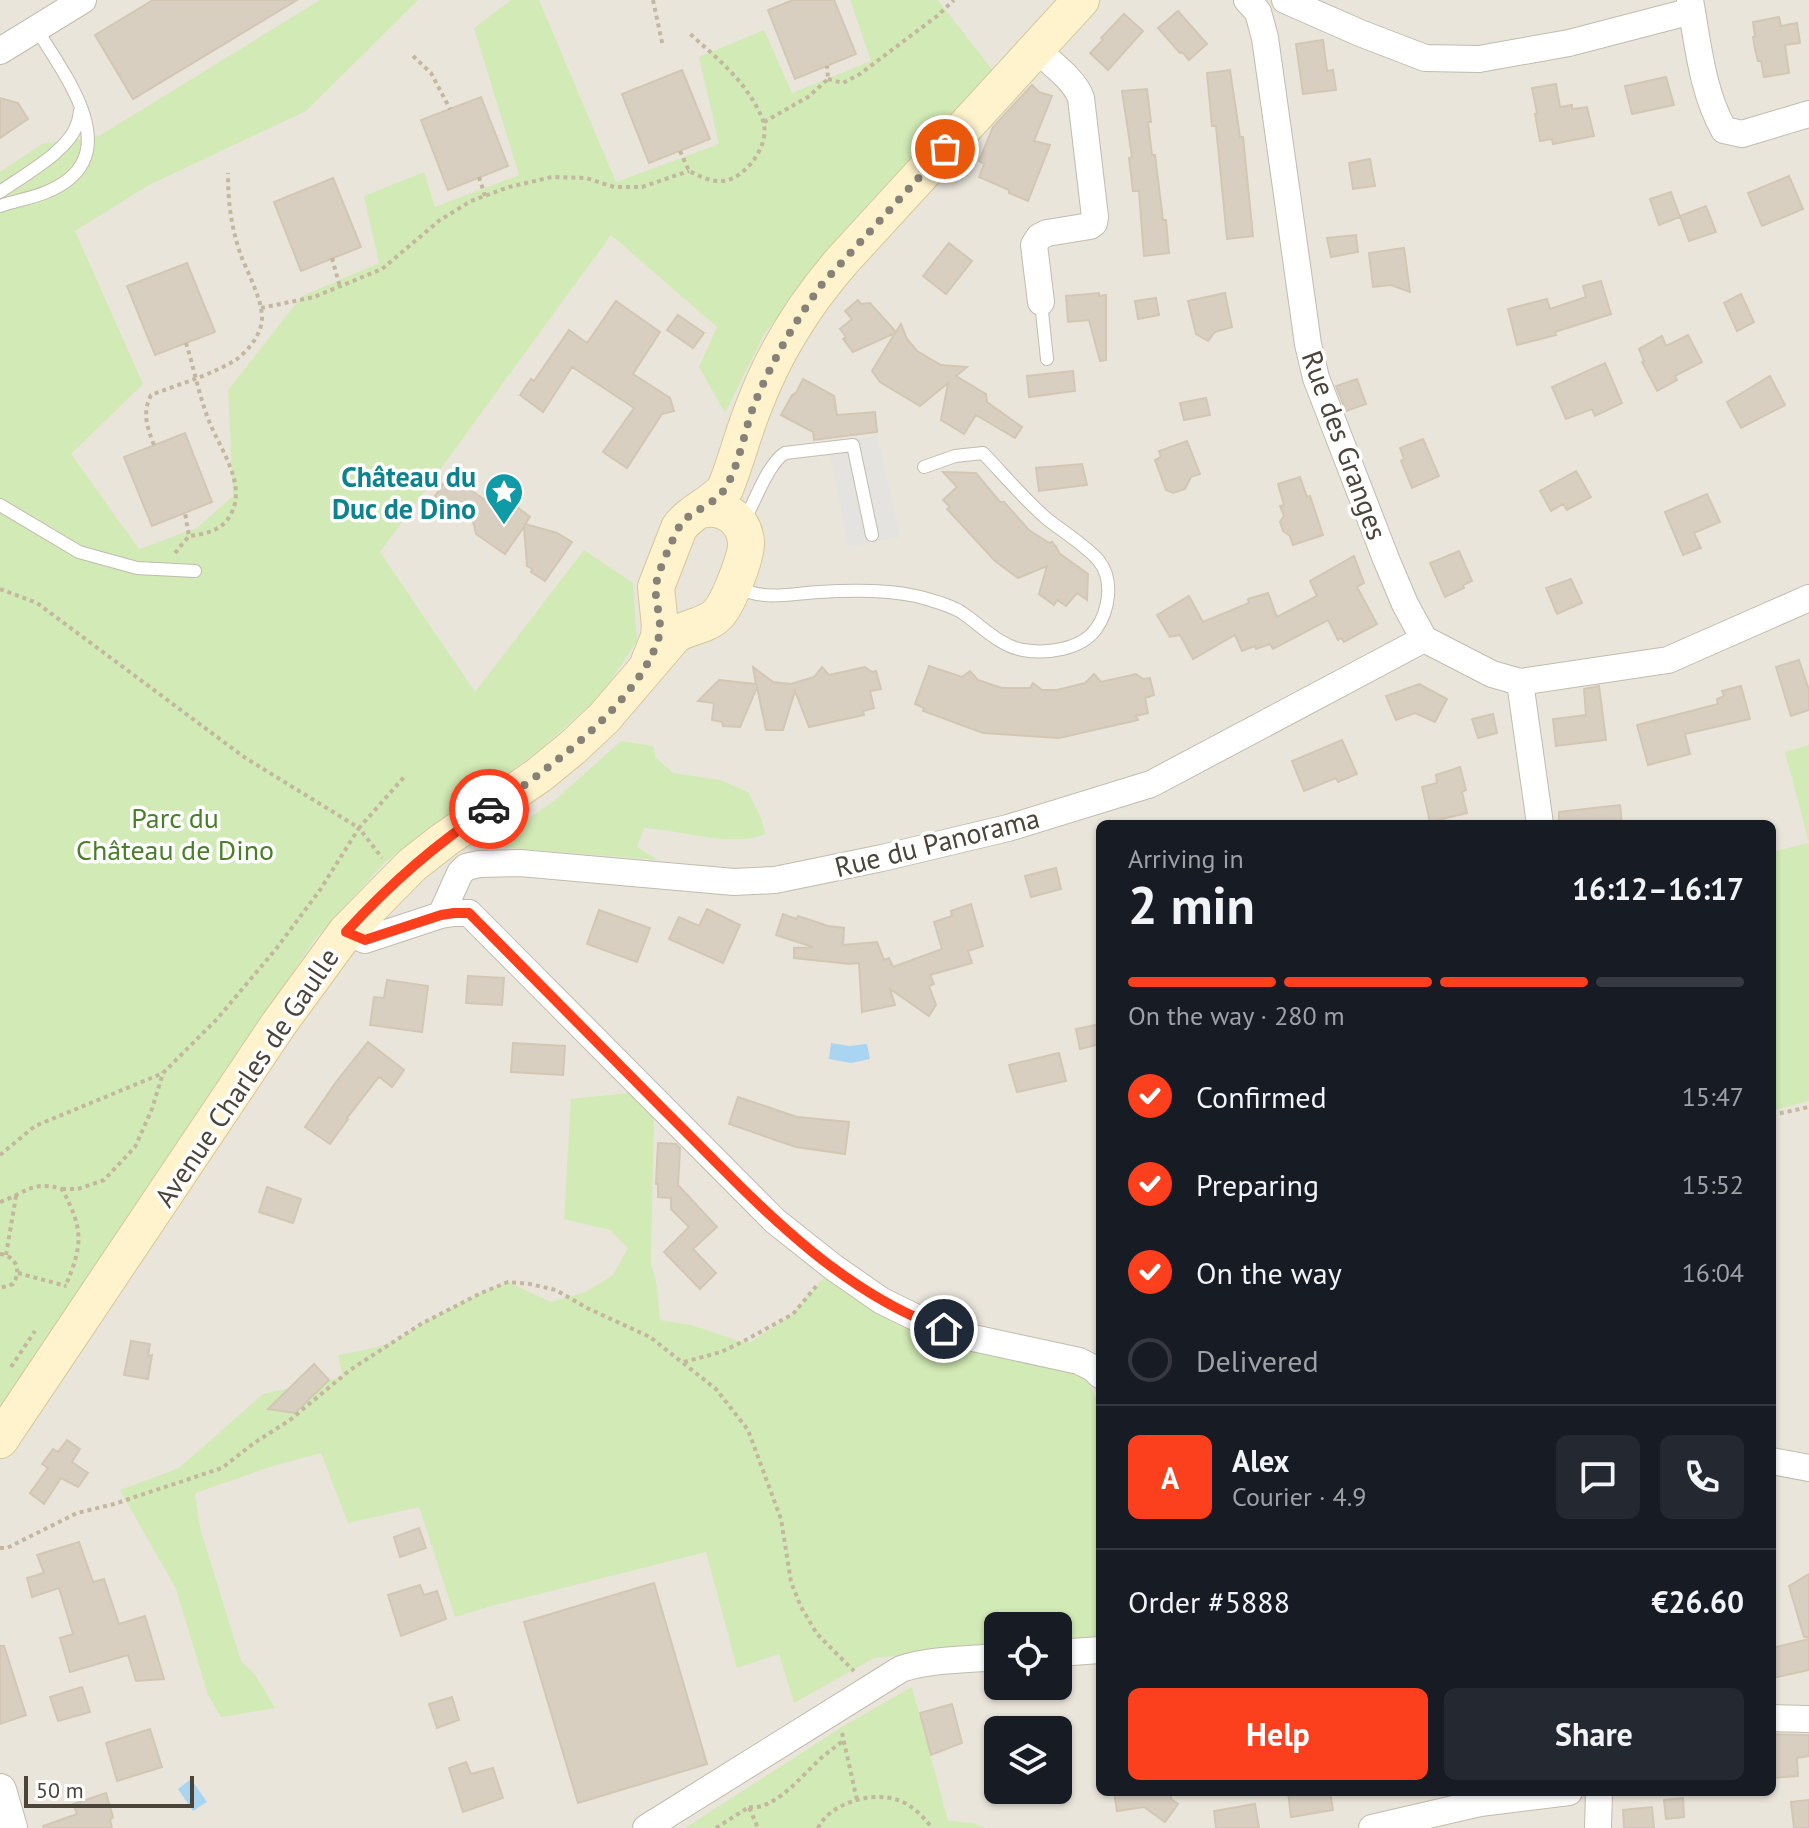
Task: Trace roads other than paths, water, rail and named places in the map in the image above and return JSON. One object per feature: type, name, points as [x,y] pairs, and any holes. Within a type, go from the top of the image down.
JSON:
[{"type":"main road","name":"Avenue Charles de Gaulle","points":[[648,664],[659,637],[657,580],[679,528],[684,520],[716,499],[725,489],[769,370],[808,304],[841,262],[1081,0]]},
{"type":"main road","name":"Avenue Charles de Gaulle","points":[[0,1440],[278,1025],[346,932],[394,882],[444,840],[539,775],[572,748],[604,718],[675,635],[711,620],[720,612],[745,553],[744,533],[737,521],[731,491],[735,464]]},
{"type":"main road","points":[[701,510],[725,510],[737,521]]},
{"type":"main road","points":[[657,595],[666,616],[683,626],[693,626]]},
{"type":"street","points":[[0,51],[83,0]]},
{"type":"street","points":[[1285,0],[1425,58],[1479,59],[1569,43],[1691,6],[1707,89],[1724,130],[1742,134],[1809,114]]},
{"type":"street","name":"Rue des Granges","points":[[1251,1],[1258,12],[1265,38],[1308,344],[1316,378],[1386,559],[1424,639]]},
{"type":"street","points":[[1036,49],[1078,90],[1081,98],[1095,217],[1090,226],[1039,237],[1034,245],[1041,302]]},
{"type":"street","points":[[1424,639],[1492,674],[1520,682],[1668,660],[1809,598]]},
{"type":"street","name":"Rue du Panorama","points":[[441,915],[460,873],[466,867],[479,864],[520,863],[734,882],[775,880],[1008,828],[1151,784],[1424,639]]},
{"type":"street","points":[[1520,682],[1539,820]]},
{"type":"street","points":[[346,932],[365,940],[441,915],[469,913],[775,1221],[833,1267],[882,1301],[925,1322],[964,1336],[1079,1361],[1096,1371]]},
{"type":"street","points":[[1776,1462],[1809,1468]]},
{"type":"street","points":[[1072,1652],[1096,1650]]},
{"type":"street","points":[[646,1828],[901,1669],[917,1664],[984,1658]]},
{"type":"street","points":[[1776,1718],[1809,1719]]},
{"type":"street","points":[[0,1790],[11,1828]]},
{"type":"street","points":[[1372,1828],[1480,1803],[1537,1796]]},
{"type":"street","points":[[1598,1828],[1599,1796]]},
{"type":"lane","points":[[0,206],[38,197],[71,178],[83,161],[90,137],[81,104],[36,28]]},
{"type":"lane","points":[[0,192],[53,154],[68,139],[77,126],[81,104]]},
{"type":"lane","points":[[1041,302],[1047,359]]},
{"type":"lane","points":[[737,521],[748,513],[772,467],[785,453],[853,445],[872,535]]},
{"type":"lane","points":[[732,585],[750,594],[767,597],[882,591],[912,595],[958,610],[1004,644],[1018,650],[1063,648],[1082,642],[1094,633],[1107,608],[1108,589],[1099,560],[1045,517],[983,453],[955,456],[924,467]]},
{"type":"lane","points":[[0,505],[79,552],[137,568],[195,571]]},
{"type":"water","points":[[831,1043],[849,1046],[867,1044],[870,1059],[851,1063],[829,1059]]},
{"type":"water","points":[[191,1779],[207,1802],[193,1811],[178,1789]]},
{"type":"place","name":"Château du Duc de Dino","points":[[504,526]]},
{"type":"park label","name":"Parc du Château de Dino","points":[[175,833]]}]
